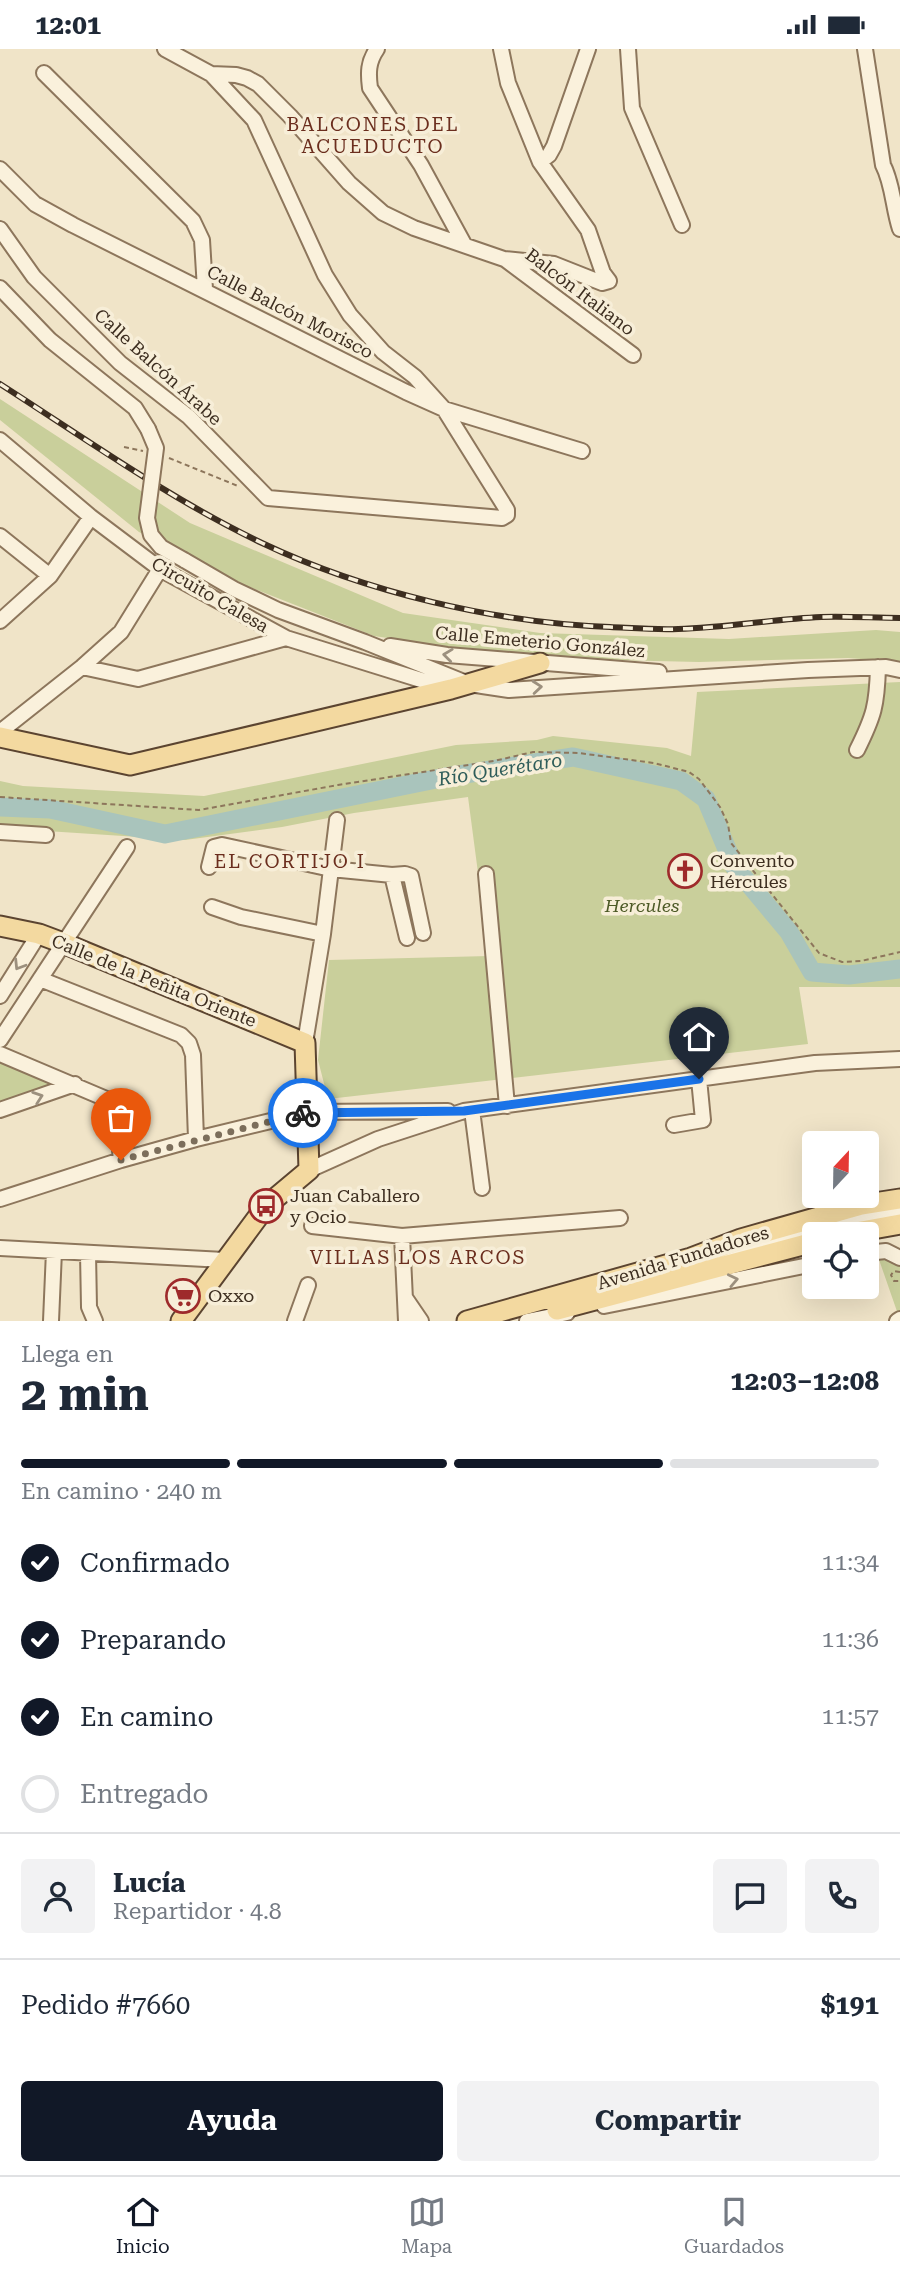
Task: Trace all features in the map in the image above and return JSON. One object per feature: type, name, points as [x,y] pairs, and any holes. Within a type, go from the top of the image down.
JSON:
[{"type":"main road","points":[[0,735],[130,765],[460,687],[540,663]]},
{"type":"main road","name":"Calle de la Peñita Oriente","points":[[0,926],[39,934],[63,943],[305,1043]]},
{"type":"main road","points":[[181,1321],[266,1206],[309,1170],[305,1043]]},
{"type":"main road","name":"Avenida Fundadores","points":[[467,1321],[691,1258],[741,1239],[861,1205],[900,1199]]},
{"type":"main road","points":[[879,1228],[900,1224]]},
{"type":"main road","name":"Avenida Fundadores","points":[[519,1321],[802,1245]]},
{"type":"street","points":[[165,49],[211,74],[254,120],[325,275],[357,325],[383,352],[415,377],[444,409]]},
{"type":"street","points":[[377,49],[370,59],[370,88],[421,165],[464,244]]},
{"type":"street","points":[[211,74],[236,75],[258,84],[349,183],[383,213],[414,228],[505,259],[554,264],[602,283],[609,281],[603,273],[588,230],[540,162],[508,83],[501,49]]},
{"type":"street","points":[[540,162],[549,155],[554,146],[588,49]]},
{"type":"street","points":[[628,49],[632,108],[682,225]]},
{"type":"street","points":[[865,49],[883,165],[894,177],[900,229]]},
{"type":"street","points":[[44,73],[193,221],[202,240],[205,289]]},
{"type":"street","name":"Calle Balcón Morisco","points":[[0,169],[35,204],[72,225],[205,289],[406,392],[444,409],[582,451]]},
{"type":"street","name":"Calle Balcón Árabe","points":[[0,229],[34,277],[120,363],[189,417],[268,498],[502,519],[507,515],[507,510],[444,409]]},
{"type":"street","name":"Balcón Italiano","points":[[505,259],[633,355]]},
{"type":"street","name":"Calle Emeterio González","points":[[0,288],[50,340],[135,408],[156,448],[147,518],[151,535],[161,547],[234,589],[278,610],[365,642],[460,687],[509,690],[878,667],[900,670]]},
{"type":"street","name":"Circuito Calesa","points":[[0,440],[91,517],[160,569],[286,638],[460,687]]},
{"type":"street","points":[[0,621],[50,576],[91,517]]},
{"type":"street","points":[[0,536],[50,576]]},
{"type":"street","points":[[0,735],[121,632],[160,569]]},
{"type":"street","points":[[82,667],[138,679],[286,638]]},
{"type":"street","name":"Calle Emeterio González","points":[[365,642],[447,656],[713,676]]},
{"type":"street","points":[[566,685],[572,676],[568,664]]},
{"type":"street","points":[[857,750],[877,701],[878,667]]},
{"type":"street","points":[[305,1043],[323,934],[337,820]]},
{"type":"street","points":[[0,831],[46,835]]},
{"type":"street","points":[[209,867],[214,847],[217,845],[331,869],[405,874],[411,876],[423,933]]},
{"type":"street","points":[[0,1039],[127,848]]},
{"type":"street","points":[[485,874],[507,1105]]},
{"type":"street","points":[[392,875],[407,938]]},
{"type":"street","points":[[212,907],[241,917],[323,934]]},
{"type":"street","points":[[0,996],[39,934]]},
{"type":"street","points":[[40,979],[181,1035],[189,1043],[192,1055],[196,1139]]},
{"type":"street","points":[[0,1054],[111,1101],[116,1111],[121,1160]]},
{"type":"street","points":[[0,1199],[121,1160],[308,1112],[473,1110],[814,1063],[900,1059]]},
{"type":"street","points":[[674,1125],[703,1120],[699,1079]]},
{"type":"street","points":[[0,1110],[75,1084]]},
{"type":"street","points":[[309,1170],[378,1139],[473,1110]]},
{"type":"street","points":[[473,1110],[482,1188]]},
{"type":"street","points":[[691,1258],[743,1248],[845,1220],[900,1210]]},
{"type":"street","points":[[312,1226],[402,1236],[620,1218]]},
{"type":"street","points":[[402,1236],[406,1321]]},
{"type":"street","points":[[0,1248],[224,1260]]},
{"type":"street","points":[[51,1321],[54,1251]]},
{"type":"street","points":[[879,1252],[886,1251],[900,1258]]},
{"type":"street","points":[[88,1253],[89,1307],[94,1321]]},
{"type":"street","points":[[527,1321],[802,1265]]},
{"type":"street","points":[[295,1321],[308,1285]]},
{"type":"street","points":[[405,1298],[421,1321]]},
{"type":"path","points":[[124,447],[151,453]]},
{"type":"path","points":[[164,456],[242,488]]},
{"type":"path","points":[[0,797],[199,810],[494,761],[533,752],[579,753],[654,763],[677,768],[699,779],[720,807],[728,824],[731,843],[819,953],[842,962],[861,961],[900,952]]},
{"type":"path","points":[[900,1272],[894,1271],[891,1275],[892,1280],[899,1281],[900,1286]]},
{"type":"green space","points":[[0,399],[190,523],[403,613],[540,633],[729,639],[876,630],[900,632],[900,662],[848,658],[699,662],[523,658],[374,636],[224,577],[139,532],[0,420]]},
{"type":"green space","name":"Hercules","points":[[900,682],[900,987],[799,987],[808,1044],[328,1099],[318,1060],[329,960],[489,956],[468,797],[185,840],[0,828],[0,781],[23,786],[204,796],[456,745],[537,740],[553,736],[667,748],[691,756],[697,692]]},
{"type":"green space","points":[[0,1054],[75,1084],[0,1110]]},
{"type":"green space","points":[[879,1252],[900,1258],[900,1320],[879,1260]]},
{"type":"waterway","name":"Río Querétaro","points":[[0,807],[50,809],[165,834],[446,777],[573,757],[681,781],[706,799],[734,866],[789,932],[812,972],[849,975],[900,969]]},
{"type":"railway","points":[[0,384],[129,468],[228,526],[302,561],[432,602],[522,619],[653,629],[821,617],[900,618]]},
{"type":"way so far","points":[[121,1160],[303,1113]]},
{"type":"place","name":"Convento Hércules","points":[[685,871]]},
{"type":"place","name":"Juan Caballero y Ocio","points":[[266,1206]]},
{"type":"place","name":"Oxxo","points":[[183,1296]]},
{"type":"district","name":"BALCONES DEL ACUEDUCTO","points":[[373,135]]},
{"type":"district","name":"EL CORTIJO I","points":[[290,861]]},
{"type":"district","name":"VILLAS LOS ARCOS","points":[[418,1257]]},
{"type":"route","points":[[303,1113],[464,1111],[699,1079]]}]
